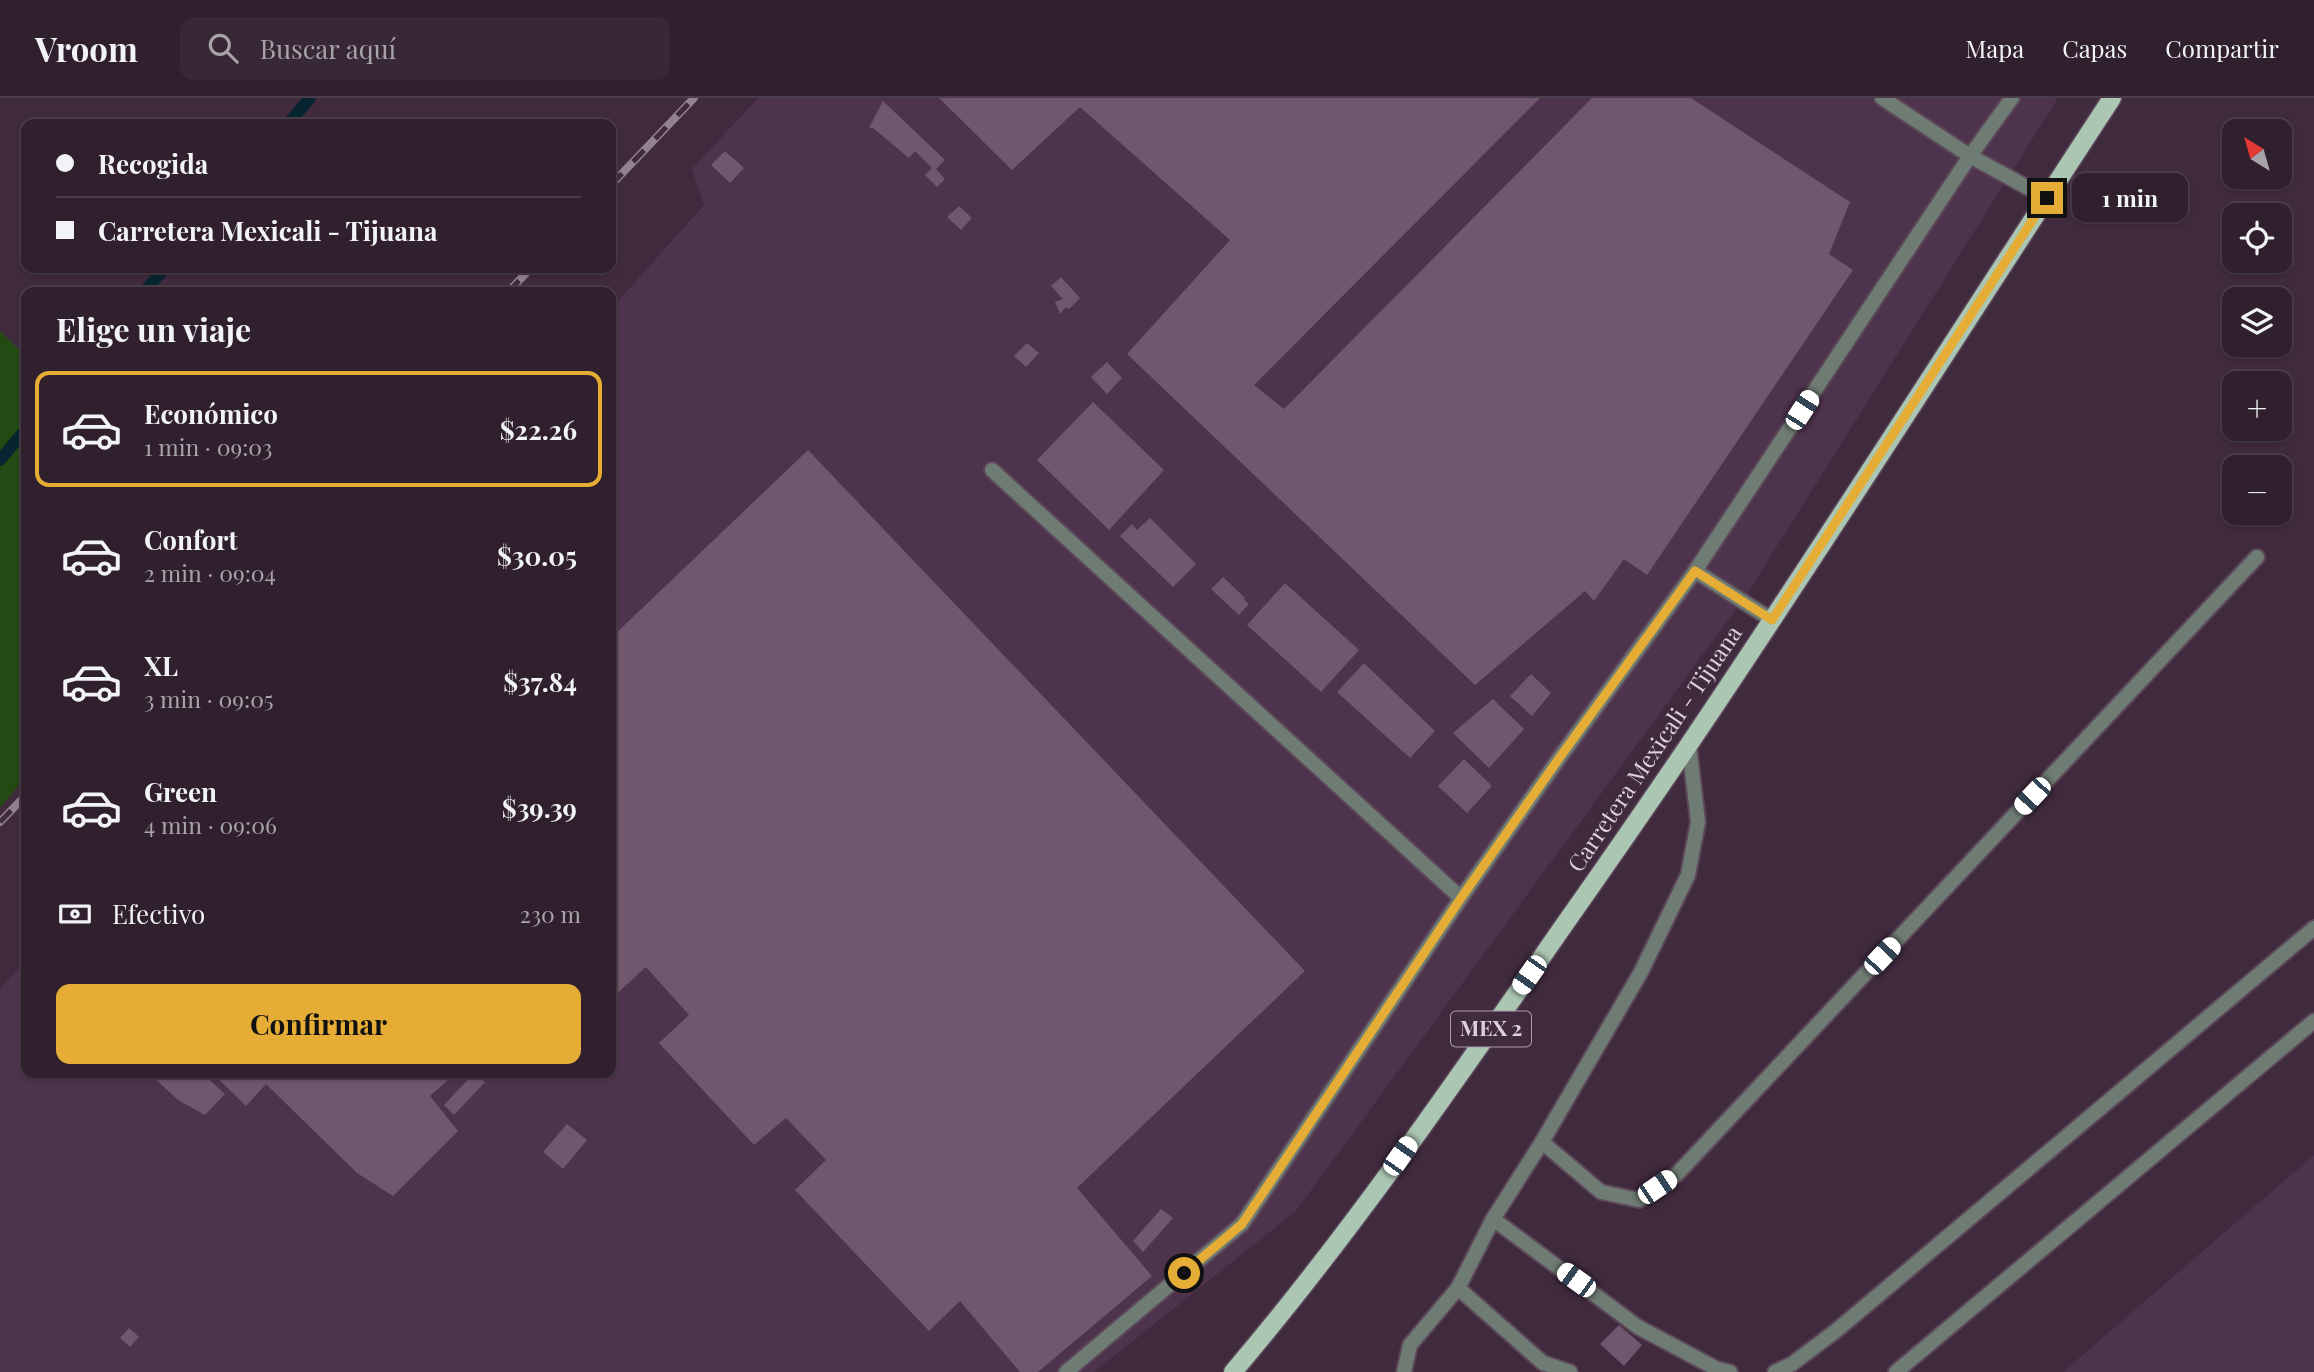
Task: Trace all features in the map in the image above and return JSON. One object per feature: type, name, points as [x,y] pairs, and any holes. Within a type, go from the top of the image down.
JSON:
[{"type":"main road","name":"Carretera Mexicali - Tijuana","points":[[1233,1372],[1287,1308],[1384,1179],[1689,745],[2112,98]]},
{"type":"lane","points":[[1882,98],[1969,156],[2047,198]]},
{"type":"lane","points":[[1066,1372],[1242,1224],[1461,898],[1567,746],[1695,571],[1969,156],[2012,98]]},
{"type":"lane","points":[[992,470],[1461,898]]},
{"type":"lane","points":[[1542,1142],[1601,1192],[1639,1200],[1675,1175],[2257,557]]},
{"type":"lane","points":[[1695,571],[1772,620]]},
{"type":"lane","points":[[1404,1372],[1410,1345],[1458,1288],[1493,1219],[1542,1142],[1641,972],[1688,875],[1699,822],[1689,745]]},
{"type":"lane","points":[[1775,1372],[1792,1364],[1837,1330],[2314,928]]},
{"type":"lane","points":[[1896,1372],[2314,1021]]},
{"type":"lane","points":[[1493,1219],[1638,1326],[1717,1369],[1730,1372]]},
{"type":"lane","points":[[1458,1288],[1543,1363],[1570,1372]]},
{"type":"shaded area","points":[[758,98],[2058,98],[1747,594],[1296,1211],[1094,1372],[0,1372],[0,989],[21,966],[21,1078],[616,1078],[616,303],[704,205],[692,169]]},
{"type":"shaded area","points":[[2314,1155],[2314,1372],[2063,1372]]},
{"type":"green space","points":[[0,331],[21,351],[21,783],[0,808]]},
{"type":"building","points":[[939,98],[1540,98],[1254,385],[1284,409],[1592,98],[1691,98],[1850,202],[1829,254],[1853,270],[1647,575],[1624,559],[1594,601],[1585,591],[1475,685],[1127,354],[1230,240],[1080,107],[1012,170]]},
{"type":"building","points":[[883,101],[945,160],[936,169],[945,179],[937,187],[925,175],[932,168],[915,151],[909,158],[873,128],[869,128]]},
{"type":"building","points":[[725,151],[744,168],[730,183],[711,165]]},
{"type":"building","points":[[959,206],[972,218],[961,230],[947,217]]},
{"type":"building","points":[[1061,277],[1080,298],[1060,314],[1055,302],[1063,299],[1051,286]]},
{"type":"building","points":[[1027,343],[1039,353],[1026,367],[1014,356]]},
{"type":"building","points":[[1107,362],[1122,378],[1107,394],[1091,377]]},
{"type":"building","points":[[1093,402],[1164,470],[1109,530],[1037,460]]},
{"type":"building","points":[[808,450],[1305,971],[1077,1188],[1152,1276],[1038,1372],[1020,1372],[960,1301],[929,1331],[795,1190],[826,1160],[786,1118],[754,1145],[659,1043],[689,1015],[646,967],[616,994],[616,633]]},
{"type":"building","points":[[1150,518],[1196,564],[1173,587],[1120,536],[1132,524],[1137,530]]},
{"type":"building","points":[[1223,577],[1249,604],[1239,615],[1211,589]]},
{"type":"building","points":[[1285,583],[1359,650],[1321,692],[1247,625]]},
{"type":"building","points":[[1364,663],[1435,731],[1410,758],[1337,692]]},
{"type":"building","points":[[1531,674],[1551,693],[1532,716],[1510,696]]},
{"type":"building","points":[[1493,699],[1524,729],[1489,768],[1453,733]]},
{"type":"building","points":[[1464,759],[1492,786],[1467,813],[1438,786]]},
{"type":"building","points":[[154,1078],[207,1078],[225,1094],[205,1115],[178,1100]]},
{"type":"building","points":[[217,1078],[450,1078],[430,1096],[458,1131],[393,1196],[357,1173],[266,1084],[246,1106]]},
{"type":"building","points":[[469,1078],[480,1078],[485,1082],[454,1115],[444,1105]]},
{"type":"building","points":[[567,1124],[587,1140],[563,1169],[543,1152]]},
{"type":"building","points":[[1161,1209],[1173,1218],[1143,1252],[1133,1241]]},
{"type":"building","points":[[1619,1325],[1642,1345],[1624,1366],[1600,1344]]},
{"type":"building","points":[[129,1328],[139,1337],[130,1347],[120,1338]]},
{"type":"waterway","points":[[292,119],[310,98]]},
{"type":"waterway","points":[[148,287],[161,273]]},
{"type":"waterway","points":[[0,460],[21,435]]},
{"type":"railway","points":[[616,180],[694,98]]},
{"type":"railway","points":[[513,287],[526,273]]},
{"type":"railway","points":[[0,822],[21,800]]},
{"type":"route","points":[[1184,1273],[1242,1224],[1461,898],[1695,571],[1772,620],[2047,198]]}]
